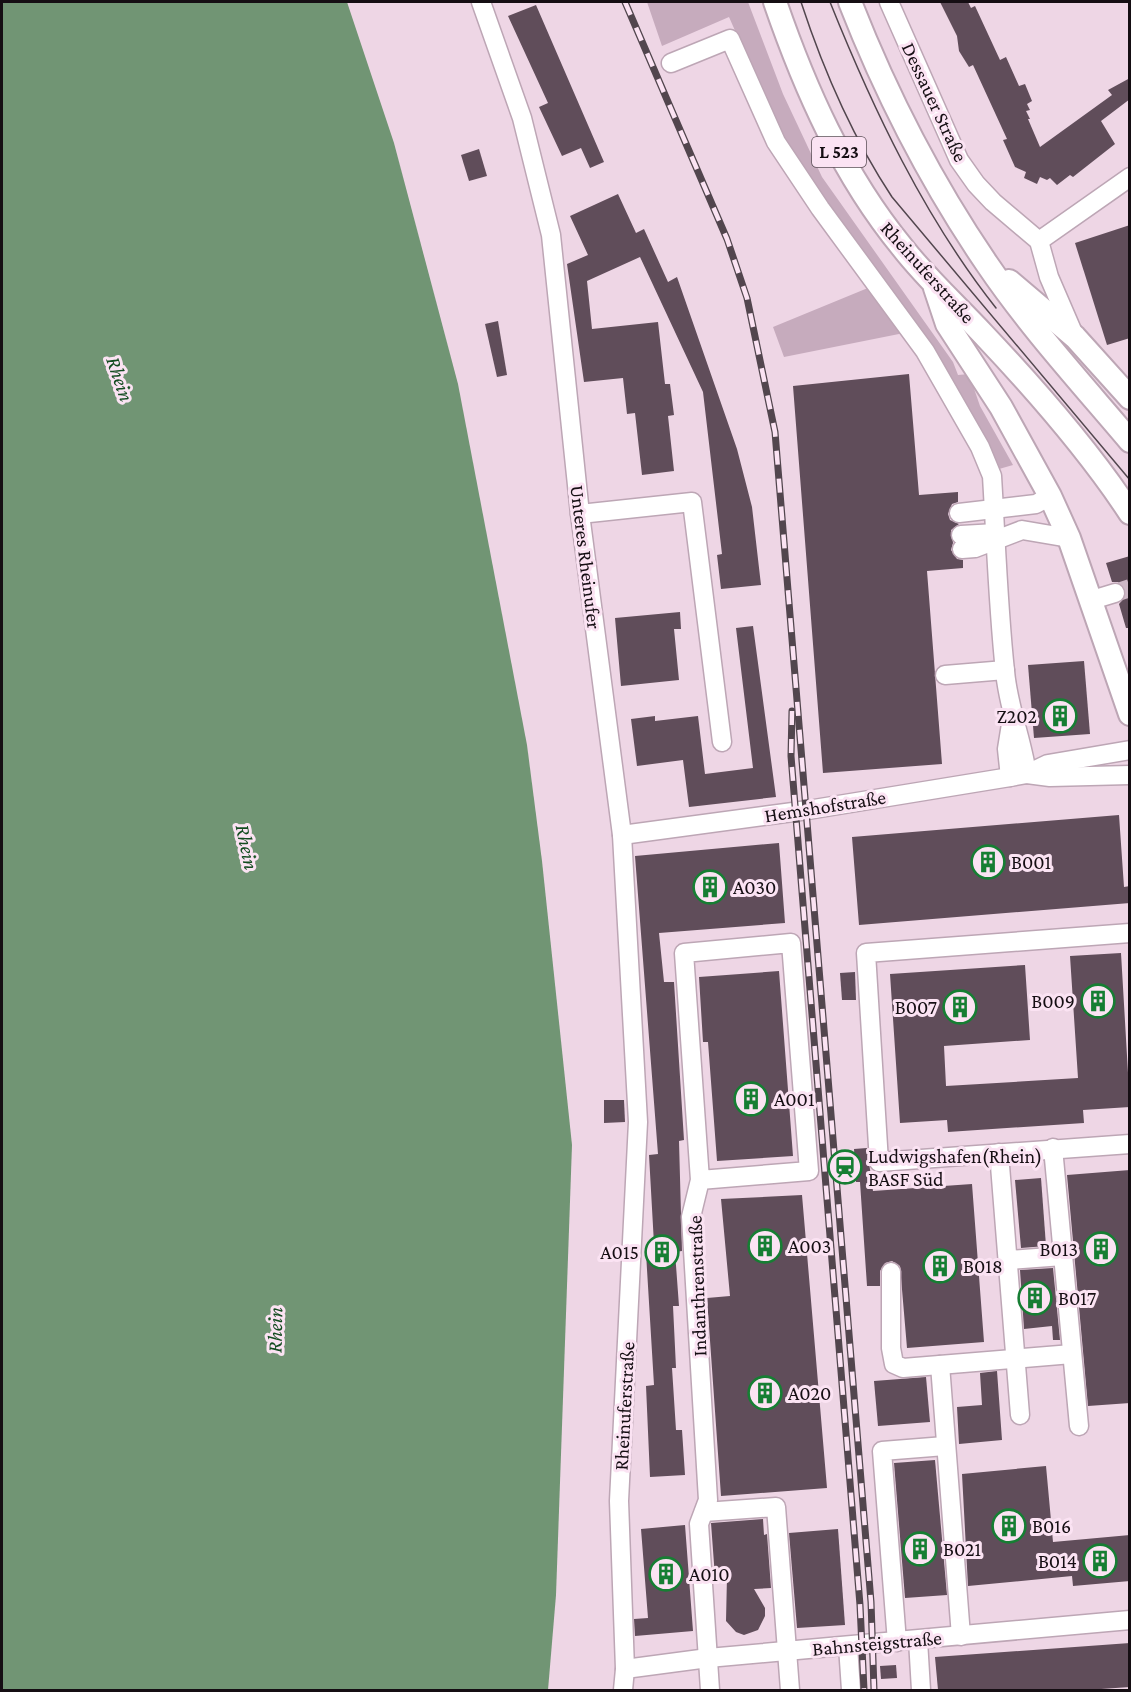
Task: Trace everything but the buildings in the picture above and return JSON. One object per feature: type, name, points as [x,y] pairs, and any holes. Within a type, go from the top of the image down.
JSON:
[{"type":"main road","name":"Rheinuferstraße","points":[[775,2],[816,105],[846,165],[881,219],[933,284],[1053,411],[1130,513]]},
{"type":"main road","points":[[850,2],[880,75],[924,164],[987,264],[1024,315],[1130,441]]},
{"type":"main road","points":[[987,264],[1075,337],[1130,398]]},
{"type":"main road","points":[[933,284],[947,324],[1001,407],[1050,496],[1069,538],[1124,683],[1130,714]]},
{"type":"street","name":"Unteres Rheinufer","points":[[481,2],[522,118],[551,236],[580,514],[622,835],[638,1122]]},
{"type":"street","name":"Dessauer Straße","points":[[889,2],[959,160],[976,184],[993,202],[1039,241]]},
{"type":"street","points":[[671,63],[730,39],[776,142],[820,208],[925,351],[980,447],[992,476],[1005,670],[1012,717],[1023,745],[1019,776]]},
{"type":"street","points":[[1075,337],[1050,277],[1039,241],[1130,177]]},
{"type":"street","points":[[959,513],[1036,504],[1050,496]]},
{"type":"street","points":[[580,514],[692,502],[722,742]]},
{"type":"street","points":[[961,542],[975,548],[996,537],[1022,530],[1069,538]]},
{"type":"street","points":[[1092,600],[1115,592]]},
{"type":"street","points":[[945,675],[1005,670]]},
{"type":"street","name":"Hemshofstraße","points":[[1019,776],[1048,764],[1130,750]]},
{"type":"street","name":"Hemshofstraße","points":[[622,835],[808,810],[1019,776],[1130,776]]},
{"type":"street","points":[[1130,933],[866,953],[879,1162],[1130,1144]]},
{"type":"street","name":"Indanthrenstraße","points":[[700,1180],[809,1171],[791,943],[684,953],[700,1180],[691,1217],[708,1500],[699,1524],[710,1690]]},
{"type":"street","name":"Rheinuferstraße","points":[[623,1690],[625,1669],[620,1501],[638,1122]]},
{"type":"street","points":[[1053,1148],[1078,1426]]},
{"type":"street","points":[[999,1153],[1020,1415]]},
{"type":"street","points":[[1008,1260],[1063,1256]]},
{"type":"street","points":[[891,1272],[891,1348],[894,1364],[903,1368],[1072,1354]]},
{"type":"street","points":[[940,1365],[961,1636]]},
{"type":"street","points":[[897,1642],[882,1451],[945,1446]]},
{"type":"street","points":[[704,1512],[776,1507],[790,1690]]},
{"type":"street","name":"Bahnsteigstraße","points":[[625,1669],[787,1650],[1130,1620]]},
{"type":"street","points":[[918,1640],[921,1690]]},
{"type":"street","points":[[848,1646],[851,1690]]},
{"type":"shaded area","points":[[647,2],[748,2],[783,94],[822,177],[953,362],[958,375],[969,374],[980,406],[1013,465],[999,469],[904,333],[784,357],[773,327],[880,283],[782,137],[729,17],[662,46]]},
{"type":"water","name":"Rhein","points":[[2,2],[347,2],[394,143],[458,384],[527,745],[542,861],[572,1145],[556,1595],[548,1690],[2,1690]]},
{"type":"tunnel","points":[[1115,593],[1130,588]]},
{"type":"tram line","points":[[801,2],[840,103],[864,151],[892,197],[1130,480]]},
{"type":"tram line","points":[[830,2],[882,122],[902,161],[946,237],[996,308]]},
{"type":"railway","points":[[625,2],[727,239],[747,298],[775,432],[871,1602],[874,1690]]},
{"type":"railway","points":[[792,711],[791,756],[860,1605],[864,1690]]},
{"type":"place","name":"Z202","points":[[1060,716]]},
{"type":"place","name":"B001","points":[[988,862]]},
{"type":"place","name":"A030","points":[[710,887]]},
{"type":"place","name":"B009","points":[[1098,1001]]},
{"type":"place","name":"B007","points":[[960,1007]]},
{"type":"place","name":"A001","points":[[751,1099]]},
{"type":"place","name":"Ludwigshafen(Rhein) BASF Süd","points":[[845,1167]]},
{"type":"place","name":"A003","points":[[765,1246]]},
{"type":"place","name":"B013","points":[[1101,1249]]},
{"type":"place","name":"A015","points":[[662,1252]]},
{"type":"place","name":"B018","points":[[940,1266]]},
{"type":"place","name":"B017","points":[[1035,1298]]},
{"type":"place","name":"A020","points":[[765,1393]]},
{"type":"place","name":"B016","points":[[1009,1526]]},
{"type":"place","name":"B021","points":[[920,1549]]},
{"type":"place","name":"B014","points":[[1100,1561]]},
{"type":"place","name":"A010","points":[[666,1574]]}]
